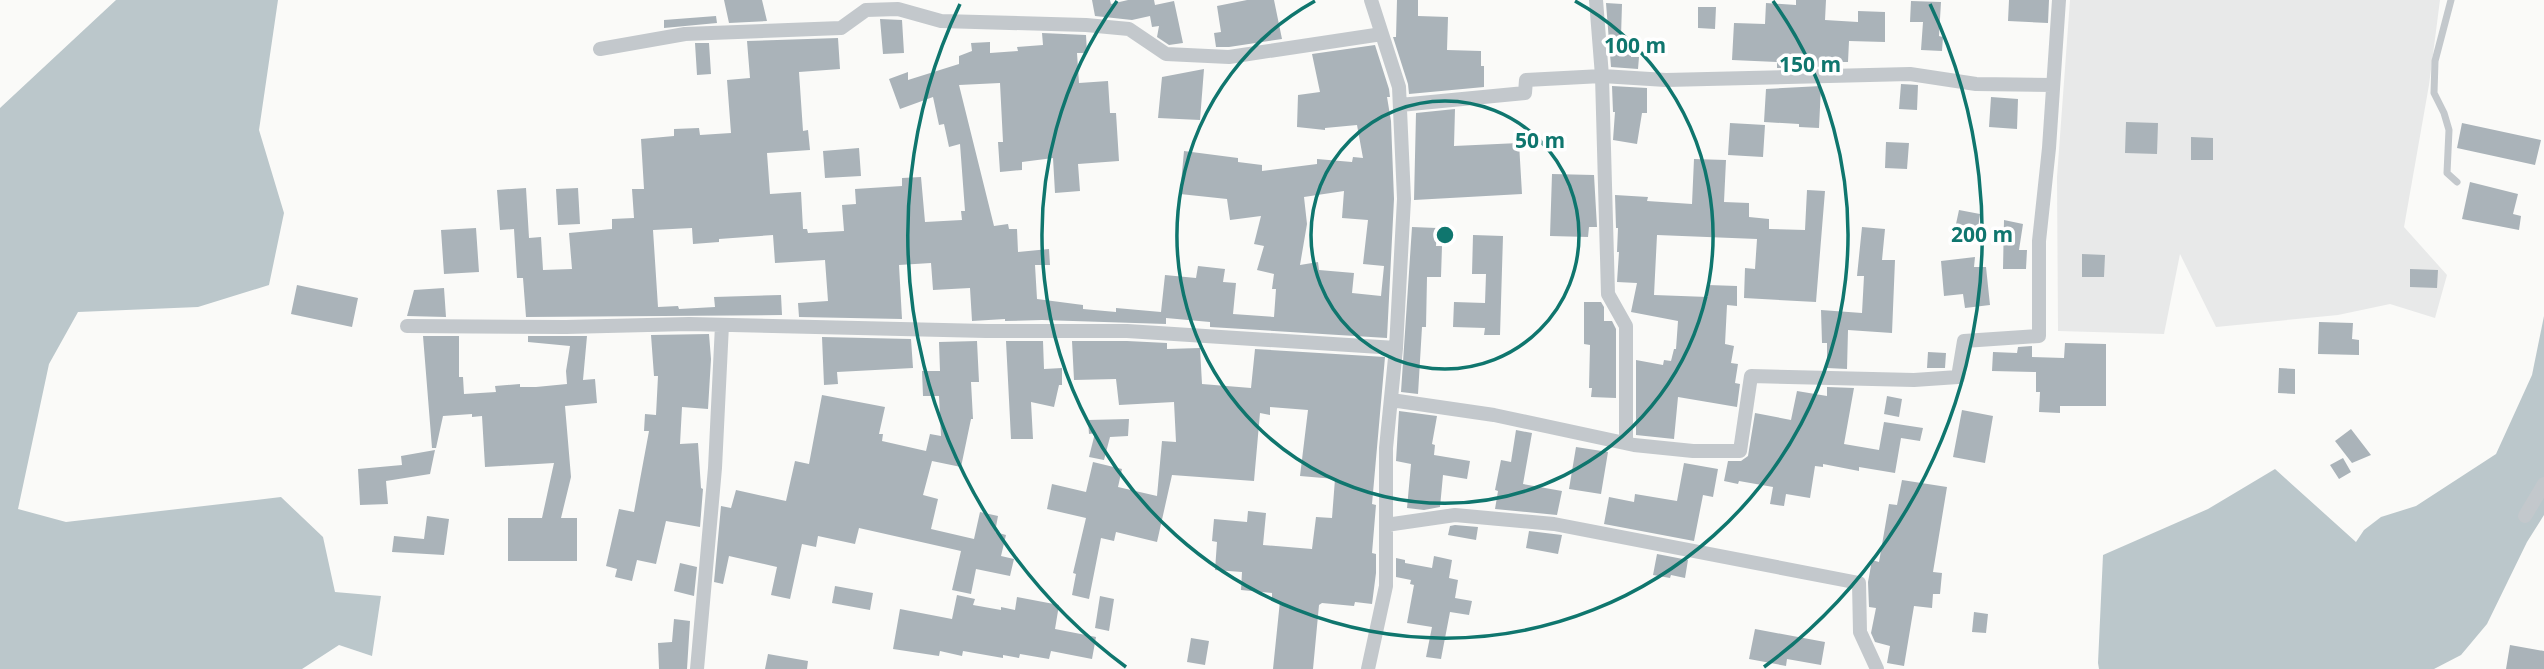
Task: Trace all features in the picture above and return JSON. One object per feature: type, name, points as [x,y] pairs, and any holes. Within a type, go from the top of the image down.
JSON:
[{"type":"street","points":[[918,0],[921,15]]},
{"type":"street","points":[[1368,669],[1386,586],[1386,448],[1404,199],[1399,87],[1371,0]]},
{"type":"street","points":[[1596,0],[1602,76],[1608,294],[1626,326],[1626,443]]},
{"type":"street","points":[[1391,400],[1494,415],[1626,443],[1693,451],[1740,451],[1751,376],[1914,380],[1958,377],[1964,341],[2039,336],[2039,241],[2059,0]]},
{"type":"street","points":[[600,49],[685,34],[841,29],[866,10],[898,9],[941,21],[1086,25],[1129,29],[1166,54],[1229,57],[1382,34]]},
{"type":"street","points":[[1400,105],[1525,93],[1526,79],[1602,76],[1666,80],[1910,74],[1976,85],[2053,85]]},
{"type":"street","points":[[407,326],[722,325],[972,331],[1127,331],[1395,348]]},
{"type":"street","points":[[696,669],[715,468],[722,325]]},
{"type":"street","points":[[2525,516],[2544,484]]},
{"type":"street","points":[[1386,525],[1455,515],[1554,524],[1859,583],[1860,632],[1877,669]]},
{"type":"lane","points":[[2451,0],[2435,61],[2434,93],[2449,130],[2447,173],[2457,182]]},
{"type":"shaded area","points":[[116,0],[278,0],[259,130],[284,213],[269,285],[198,307],[78,312],[49,364],[18,509],[66,522],[281,497],[323,537],[335,592],[381,596],[372,656],[339,645],[302,669],[0,669],[0,108]]},
{"type":"shaded area","points":[[2070,0],[2440,0],[2429,85],[2404,227],[2447,275],[2435,318],[2390,304],[2338,315],[2216,327],[2180,254],[2164,334],[2058,331],[2057,177]]},
{"type":"shaded area","points":[[2544,316],[2544,515],[2527,542],[2487,624],[2461,655],[2434,669],[2099,669],[2103,555],[2208,509],[2275,469],[2356,542],[2364,530],[2381,517],[2416,506],[2496,454],[2532,375]]},
{"type":"building","points":[[724,0],[762,0],[767,21],[729,23]]},
{"type":"building","points":[[1092,0],[1110,0],[1111,4],[1128,0],[1154,0],[1155,5],[1174,1],[1183,43],[1169,45],[1157,37],[1159,26],[1152,27],[1150,16],[1132,20],[1095,16]]},
{"type":"building","points":[[1247,0],[1274,0],[1282,39],[1216,47],[1214,33],[1221,32],[1217,6]]},
{"type":"building","points":[[1397,0],[1418,0],[1418,16],[1448,17],[1447,50],[1481,51],[1484,87],[1409,94],[1393,37],[1396,37]]},
{"type":"building","points":[[1796,0],[1826,0],[1825,20],[1858,22],[1858,11],[1885,12],[1885,42],[1849,41],[1848,62],[1842,62],[1842,66],[1777,68],[1777,62],[1732,60],[1734,23],[1765,24],[1766,3],[1796,5]]},
{"type":"building","points":[[2009,0],[2049,0],[2048,23],[2008,21]]},
{"type":"building","points":[[1911,1],[1941,2],[1939,36],[1943,37],[1942,51],[1921,50],[1923,22],[1910,22]]},
{"type":"building","points":[[1606,3],[1622,4],[1621,37],[1632,37],[1631,57],[1639,57],[1638,69],[1611,67]]},
{"type":"building","points":[[1698,7],[1716,7],[1715,29],[1698,28]]},
{"type":"building","points":[[716,16],[717,23],[664,28],[664,20]]},
{"type":"building","points":[[880,19],[902,20],[904,53],[883,54]]},
{"type":"building","points":[[1042,33],[1086,35],[1087,53],[1077,53],[1079,83],[1108,81],[1110,113],[1116,113],[1119,161],[1078,164],[1080,191],[1055,193],[1053,158],[1022,162],[1022,170],[1000,172],[998,142],[1003,142],[1000,83],[959,85],[994,226],[1008,224],[1009,229],[1017,229],[1018,252],[1049,249],[1050,265],[1035,265],[1037,299],[1083,305],[1083,309],[1116,312],[1116,308],[1161,312],[1165,275],[1196,278],[1198,266],[1225,269],[1223,282],[1236,283],[1233,314],[1274,317],[1274,274],[1257,270],[1264,246],[1254,244],[1261,216],[1230,220],[1227,199],[1180,194],[1184,151],[1238,158],[1238,162],[1262,165],[1262,171],[1317,164],[1317,159],[1352,162],[1353,157],[1363,158],[1357,125],[1325,130],[1297,127],[1298,95],[1320,92],[1312,54],[1375,45],[1389,89],[1390,97],[1387,97],[1391,121],[1394,199],[1387,338],[1210,327],[1210,322],[1166,318],[1166,324],[1005,319],[972,321],[970,288],[933,290],[931,263],[899,265],[902,319],[799,317],[798,303],[828,301],[825,260],[775,263],[773,235],[693,244],[692,228],[653,230],[658,307],[715,307],[714,297],[781,295],[782,315],[526,317],[523,278],[517,278],[514,229],[500,230],[497,190],[526,188],[529,238],[541,237],[543,270],[572,269],[569,233],[612,229],[612,219],[634,218],[632,189],[644,189],[641,139],[674,136],[674,129],[699,128],[700,135],[731,133],[727,80],[750,78],[747,41],[838,38],[840,69],[799,72],[803,131],[808,130],[810,150],[767,153],[770,194],[801,192],[803,229],[807,229],[808,233],[844,231],[842,205],[856,204],[855,189],[902,186],[902,178],[921,177],[925,222],[962,220],[961,211],[965,211],[960,144],[949,147],[944,124],[939,125],[933,97],[900,109],[889,79],[908,72],[908,80],[959,64],[959,56],[972,51],[971,43],[990,42],[990,53],[1018,51],[1017,47],[1043,45]],"holes":[[[1344,191],[1342,218],[1368,220],[1363,264],[1384,266],[1381,296],[1352,293],[1354,273],[1319,270],[1318,262],[1300,265],[1307,224],[1304,197]]]},
{"type":"building","points":[[695,43],[709,43],[711,74],[697,75]]},
{"type":"building","points":[[1204,69],[1200,120],[1158,118],[1162,77]]},
{"type":"building","points":[[1901,84],[1918,85],[1917,110],[1899,109]]},
{"type":"building","points":[[1612,86],[1647,88],[1647,113],[1642,113],[1637,144],[1613,140],[1615,112]]},
{"type":"building","points":[[1821,86],[1819,128],[1764,122],[1766,89]]},
{"type":"building","points":[[1991,97],[2018,99],[2017,129],[1989,127]]},
{"type":"building","points":[[1455,109],[1454,146],[1519,143],[1522,194],[1414,200],[1416,113]]},
{"type":"building","points":[[2126,122],[2158,123],[2157,154],[2125,153]]},
{"type":"building","points":[[1730,123],[1765,125],[1763,157],[1728,155]]},
{"type":"building","points":[[2462,123],[2541,140],[2535,165],[2457,148]]},
{"type":"building","points":[[2191,137],[2213,138],[2213,160],[2191,160]]},
{"type":"building","points":[[1886,142],[1909,143],[1907,169],[1885,168]]},
{"type":"building","points":[[859,148],[861,176],[825,178],[823,151]]},
{"type":"building","points":[[1694,159],[1726,160],[1724,202],[1749,203],[1749,217],[1769,219],[1769,229],[1805,230],[1807,190],[1825,191],[1816,302],[1744,298],[1745,268],[1755,269],[1757,239],[1657,235],[1654,295],[1708,297],[1708,285],[1737,286],[1737,306],[1727,305],[1725,344],[1734,346],[1731,363],[1738,364],[1735,383],[1740,384],[1737,407],[1678,397],[1674,439],[1636,435],[1636,360],[1663,365],[1664,360],[1671,361],[1676,349],[1678,321],[1631,312],[1637,283],[1617,282],[1619,252],[1615,195],[1648,197],[1647,201],[1692,204]]},
{"type":"building","points":[[1552,174],[1594,175],[1597,227],[1589,227],[1588,237],[1550,236]]},
{"type":"building","points":[[2470,182],[2518,194],[2513,214],[2521,216],[2519,230],[2462,219]]},
{"type":"building","points":[[578,188],[580,224],[558,225],[556,189]]},
{"type":"building","points":[[1959,210],[1980,214],[1978,228],[1956,224]]},
{"type":"building","points":[[2004,220],[2023,224],[2019,250],[2027,250],[2026,269],[2003,269]]},
{"type":"building","points":[[1412,227],[1437,228],[1436,246],[1442,246],[1441,277],[1427,277],[1426,327],[1422,327],[1418,394],[1401,392]]},
{"type":"building","points":[[1862,227],[1885,229],[1882,260],[1895,260],[1892,333],[1848,330],[1847,369],[1827,368],[1827,343],[1822,343],[1821,310],[1862,313],[1864,276],[1857,276]]},
{"type":"building","points":[[476,228],[479,272],[444,274],[441,230]]},
{"type":"building","points":[[1473,235],[1503,236],[1500,335],[1484,335],[1485,328],[1453,327],[1454,302],[1485,303],[1486,274],[1472,274]]},
{"type":"building","points":[[2082,254],[2105,255],[2104,277],[2082,277]]},
{"type":"building","points":[[1975,257],[1974,267],[1986,267],[1990,305],[1965,308],[1963,294],[1944,296],[1941,261]]},
{"type":"building","points":[[2410,269],[2438,270],[2437,288],[2410,287]]},
{"type":"building","points":[[297,285],[358,298],[352,327],[291,314]]},
{"type":"building","points":[[444,288],[446,317],[407,316],[414,290]]},
{"type":"building","points":[[1584,302],[1601,302],[1604,307],[1604,321],[1612,321],[1616,329],[1616,398],[1591,397],[1590,345],[1584,344]]},
{"type":"building","points":[[2319,322],[2353,323],[2352,339],[2359,340],[2359,355],[2318,354]]},
{"type":"building","points":[[709,334],[711,359],[708,409],[682,407],[680,444],[698,443],[703,489],[700,527],[666,521],[656,564],[637,560],[632,581],[615,577],[617,569],[606,566],[619,509],[634,512],[649,431],[644,431],[645,414],[656,415],[658,376],[654,376],[651,335]]},
{"type":"building","points":[[423,336],[459,336],[459,377],[463,377],[464,394],[496,392],[495,386],[520,384],[520,387],[536,387],[567,384],[570,346],[528,342],[528,336],[587,336],[583,380],[595,379],[597,403],[565,406],[571,477],[561,518],[577,518],[577,561],[508,561],[508,518],[542,518],[554,463],[485,467],[482,416],[472,417],[472,414],[443,416],[436,448],[432,448]]},
{"type":"building","points":[[822,337],[911,339],[913,368],[837,372],[838,384],[824,385]]},
{"type":"building","points":[[977,341],[979,382],[971,382],[973,419],[961,467],[932,461],[923,495],[938,499],[931,529],[974,539],[980,512],[998,516],[995,532],[1006,535],[1001,556],[1014,559],[1010,576],[976,569],[971,594],[952,590],[961,551],[859,528],[855,544],[818,536],[816,547],[802,544],[790,599],[771,595],[777,567],[729,556],[723,584],[714,582],[721,506],[731,508],[736,490],[786,501],[795,461],[809,464],[822,395],[885,407],[879,434],[883,434],[882,441],[926,451],[930,434],[941,436],[939,396],[923,396],[922,371],[940,371],[939,342]]},
{"type":"building","points":[[1006,341],[1043,341],[1044,369],[1062,368],[1062,385],[1059,385],[1054,407],[1031,402],[1033,439],[1011,439]]},
{"type":"building","points":[[1072,341],[1167,343],[1167,349],[1200,348],[1202,384],[1251,388],[1255,349],[1385,357],[1372,504],[1376,505],[1372,553],[1376,554],[1376,573],[1372,604],[1355,602],[1354,606],[1319,605],[1313,669],[1273,669],[1280,601],[1272,600],[1272,593],[1241,590],[1242,572],[1215,570],[1217,542],[1212,541],[1214,519],[1247,522],[1248,511],[1266,513],[1263,545],[1312,549],[1316,517],[1332,518],[1335,479],[1300,476],[1308,410],[1270,407],[1270,415],[1260,413],[1254,481],[1172,475],[1157,542],[1116,532],[1114,541],[1101,538],[1089,599],[1072,595],[1076,574],[1073,573],[1086,518],[1047,509],[1052,484],[1086,492],[1093,462],[1122,469],[1118,487],[1157,496],[1162,441],[1176,442],[1174,402],[1119,405],[1116,379],[1074,380]]},
{"type":"building","points":[[2065,343],[2106,344],[2106,406],[2060,406],[2060,413],[2039,412],[2040,392],[2036,392],[2036,372],[1992,371],[1993,352],[2017,353],[2018,347],[2032,346],[2032,357],[2064,358]]},
{"type":"building","points":[[1928,352],[1946,353],[1945,368],[1927,368]]},
{"type":"building","points":[[2279,368],[2295,369],[2295,394],[2278,393]]},
{"type":"building","points":[[1827,387],[1854,388],[1844,444],[1879,450],[1884,422],[1923,428],[1920,441],[1901,438],[1895,473],[1859,467],[1859,471],[1823,464],[1823,467],[1815,466],[1810,498],[1786,494],[1784,506],[1770,504],[1773,487],[1724,481],[1728,461],[1741,461],[1748,456],[1755,413],[1791,420],[1797,391],[1827,396]]},
{"type":"building","points":[[1887,396],[1902,399],[1899,417],[1884,414]]},
{"type":"building","points":[[1962,410],[1993,416],[1985,463],[1953,457]]},
{"type":"building","points":[[1399,411],[1437,416],[1432,444],[1435,445],[1434,455],[1470,461],[1467,479],[1443,475],[1440,507],[1424,510],[1407,508],[1411,464],[1396,461]]},
{"type":"building","points":[[1129,419],[1128,436],[1110,437],[1104,460],[1089,457],[1095,433],[1089,434],[1088,420]]},
{"type":"building","points":[[2351,429],[2371,455],[2352,463],[2335,441]]},
{"type":"building","points":[[1516,430],[1532,433],[1523,484],[1562,491],[1557,515],[1495,509],[1498,491],[1495,490],[1501,460],[1511,462]]},
{"type":"building","points":[[1576,447],[1608,452],[1601,494],[1569,489]]},
{"type":"building","points":[[435,450],[430,474],[386,481],[388,504],[360,505],[358,469],[402,465],[401,456]]},
{"type":"building","points":[[2343,458],[2351,472],[2339,479],[2330,465]]},
{"type":"building","points":[[1684,463],[1718,469],[1713,497],[1703,495],[1694,541],[1604,524],[1609,497],[1634,502],[1635,494],[1677,501]]},
{"type":"building","points":[[1902,480],[1947,487],[1933,572],[1942,573],[1940,594],[1933,594],[1932,608],[1914,606],[1904,666],[1887,663],[1890,646],[1875,642],[1871,633],[1876,608],[1869,607],[1868,582],[1872,560],[1879,562],[1889,504],[1897,505]]},
{"type":"building","points":[[427,516],[449,519],[444,555],[392,552],[394,536],[424,539]]},
{"type":"building","points":[[1450,526],[1478,527],[1476,540],[1448,535]]},
{"type":"building","points":[[1529,531],[1562,535],[1558,554],[1526,548]]},
{"type":"building","points":[[1657,554],[1688,560],[1685,578],[1653,575]]},
{"type":"building","points":[[1434,556],[1452,560],[1449,578],[1458,580],[1455,598],[1472,601],[1469,615],[1450,612],[1441,659],[1426,657],[1432,627],[1407,623],[1414,585],[1410,584],[1411,580],[1396,577],[1396,558],[1405,560],[1405,563],[1432,568]]},
{"type":"building","points":[[680,563],[697,567],[694,596],[674,591]]},
{"type":"building","points":[[835,586],[873,593],[870,610],[832,603]]},
{"type":"building","points":[[957,595],[975,599],[973,605],[1001,610],[1001,607],[1015,610],[1017,597],[1059,605],[1055,629],[1096,637],[1092,659],[1051,651],[1049,659],[1020,654],[1019,658],[1003,655],[1003,658],[963,651],[962,656],[940,651],[939,656],[893,649],[900,609],[952,619]]},
{"type":"building","points":[[1100,596],[1114,599],[1109,631],[1095,628]]},
{"type":"building","points":[[1974,612],[1988,614],[1986,633],[1972,632]]},
{"type":"building","points":[[674,619],[690,621],[687,669],[659,669],[658,643],[672,642]]},
{"type":"building","points":[[1755,629],[1825,642],[1821,665],[1787,659],[1786,666],[1749,659]]},
{"type":"building","points":[[1191,638],[1209,641],[1205,665],[1187,662]]},
{"type":"building","points":[[2510,645],[2544,651],[2544,669],[2506,669]]},
{"type":"building","points":[[768,654],[808,661],[807,669],[765,669]]}]
